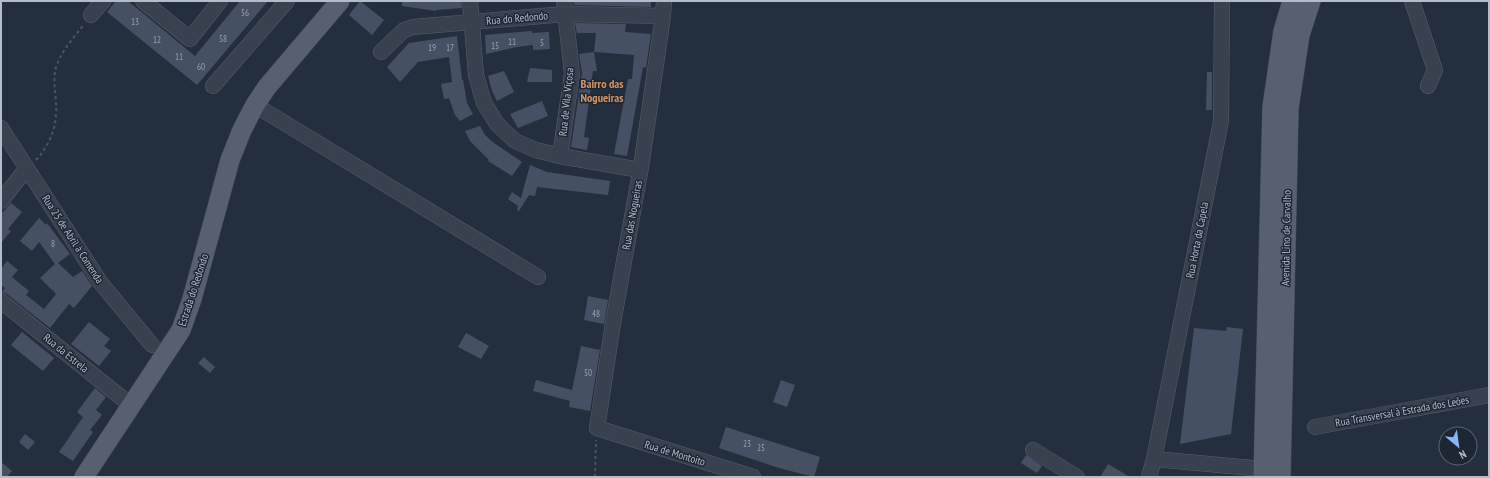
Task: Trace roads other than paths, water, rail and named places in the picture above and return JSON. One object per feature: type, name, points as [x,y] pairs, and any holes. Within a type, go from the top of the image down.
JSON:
[{"type":"main road","name":"Estrada do Redondo","points":[[84,477],[132,406],[172,343],[187,315],[230,160],[242,130],[255,105],[267,87],[340,1]]},
{"type":"main road","name":"Avenida Lino de Carvalho","points":[[1263,473],[1272,107],[1282,31],[1292,1]]},
{"type":"main road","name":"Avenida Lino de Carvalho","points":[[1281,477],[1289,108],[1300,35],[1311,1]]},
{"type":"street","points":[[91,15],[103,1]]},
{"type":"street","points":[[153,4],[190,39],[220,1]]},
{"type":"street","points":[[213,86],[287,1]]},
{"type":"street","points":[[470,1],[476,75],[484,103],[496,124],[515,141],[536,150],[560,156],[640,170]]},
{"type":"street","name":"Rua das Nogueiras","points":[[597,428],[613,323],[640,170],[664,1]]},
{"type":"street","name":"Rua Horta da Capela","points":[[1149,477],[1154,459],[1221,121],[1222,1]]},
{"type":"street","points":[[1412,1],[1435,70],[1428,86]]},
{"type":"street","name":"Rua do Redondo","points":[[380,52],[404,30],[413,27],[472,22],[564,8],[663,16]]},
{"type":"street","name":"Rua de Vila Viçosa","points":[[560,156],[572,74],[564,8]]},
{"type":"street","points":[[255,105],[538,277]]},
{"type":"street","name":"Rua 25 de Abril à Comenda","points":[[1,128],[100,282],[152,345]]},
{"type":"street","points":[[1,201],[26,169]]},
{"type":"street","name":"Rua da Estrela","points":[[1,301],[132,406]]},
{"type":"street","name":"Rua Transversal à Estrada dos Leões","points":[[1315,427],[1489,396]]},
{"type":"street","name":"Rua de Montoito","points":[[597,428],[753,477]]},
{"type":"street","points":[[1032,450],[1077,477]]},
{"type":"street","points":[[1154,459],[1263,473]]},
{"type":"district","name":"Bairro das Nogueiras","points":[[602,90]]}]
